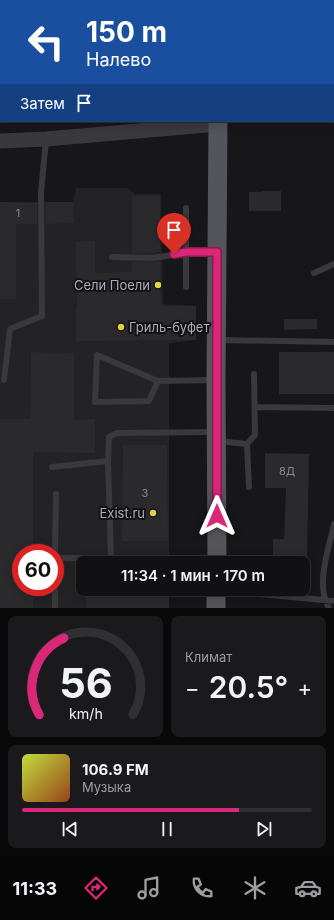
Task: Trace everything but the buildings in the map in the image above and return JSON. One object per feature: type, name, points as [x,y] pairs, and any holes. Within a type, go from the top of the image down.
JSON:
[{"type":"main road","points":[[217,556],[216,380],[218,122]]},
{"type":"street","points":[[0,141],[46,139],[218,122]]},
{"type":"lane","points":[[4,380],[10,329],[42,316],[41,192],[46,139]]},
{"type":"lane","points":[[186,208],[186,287]]},
{"type":"lane","points":[[112,257],[152,258],[186,252],[217,252]]},
{"type":"lane","points":[[314,273],[334,264]]},
{"type":"lane","points":[[217,340],[334,342]]},
{"type":"lane","points":[[158,381],[149,401],[95,402],[97,355],[158,381],[216,380]]},
{"type":"lane","points":[[249,486],[247,444],[255,435],[254,374]]},
{"type":"lane","points":[[255,407],[334,408]]},
{"type":"lane","points":[[111,556],[108,461],[109,437],[117,433],[217,436],[247,444]]},
{"type":"lane","points":[[52,467],[108,461]]},
{"type":"lane","points":[[55,544],[56,494]]},
{"type":"lane","points":[[329,608],[324,600],[322,577],[334,524]]},
{"type":"lane","points":[[64,558],[76,558]]},
{"type":"lane","points":[[55,596],[55,608]]},
{"type":"lane","points":[[216,596],[334,601]]},
{"type":"shaded area","points":[[76,188],[127,188],[135,194],[161,194],[163,304],[196,306],[196,340],[169,343],[169,556],[76,556],[76,596],[169,596],[169,608],[0,608],[0,202],[73,202]]},
{"type":"place","name":"Сели Поели","points":[[158,285]]},
{"type":"place","name":"Гриль-буфет","points":[[121,327]]},
{"type":"place","name":"Exist.ru","points":[[153,513]]},
{"type":"route","points":[[174,254],[186,252],[217,252],[217,516]]}]
